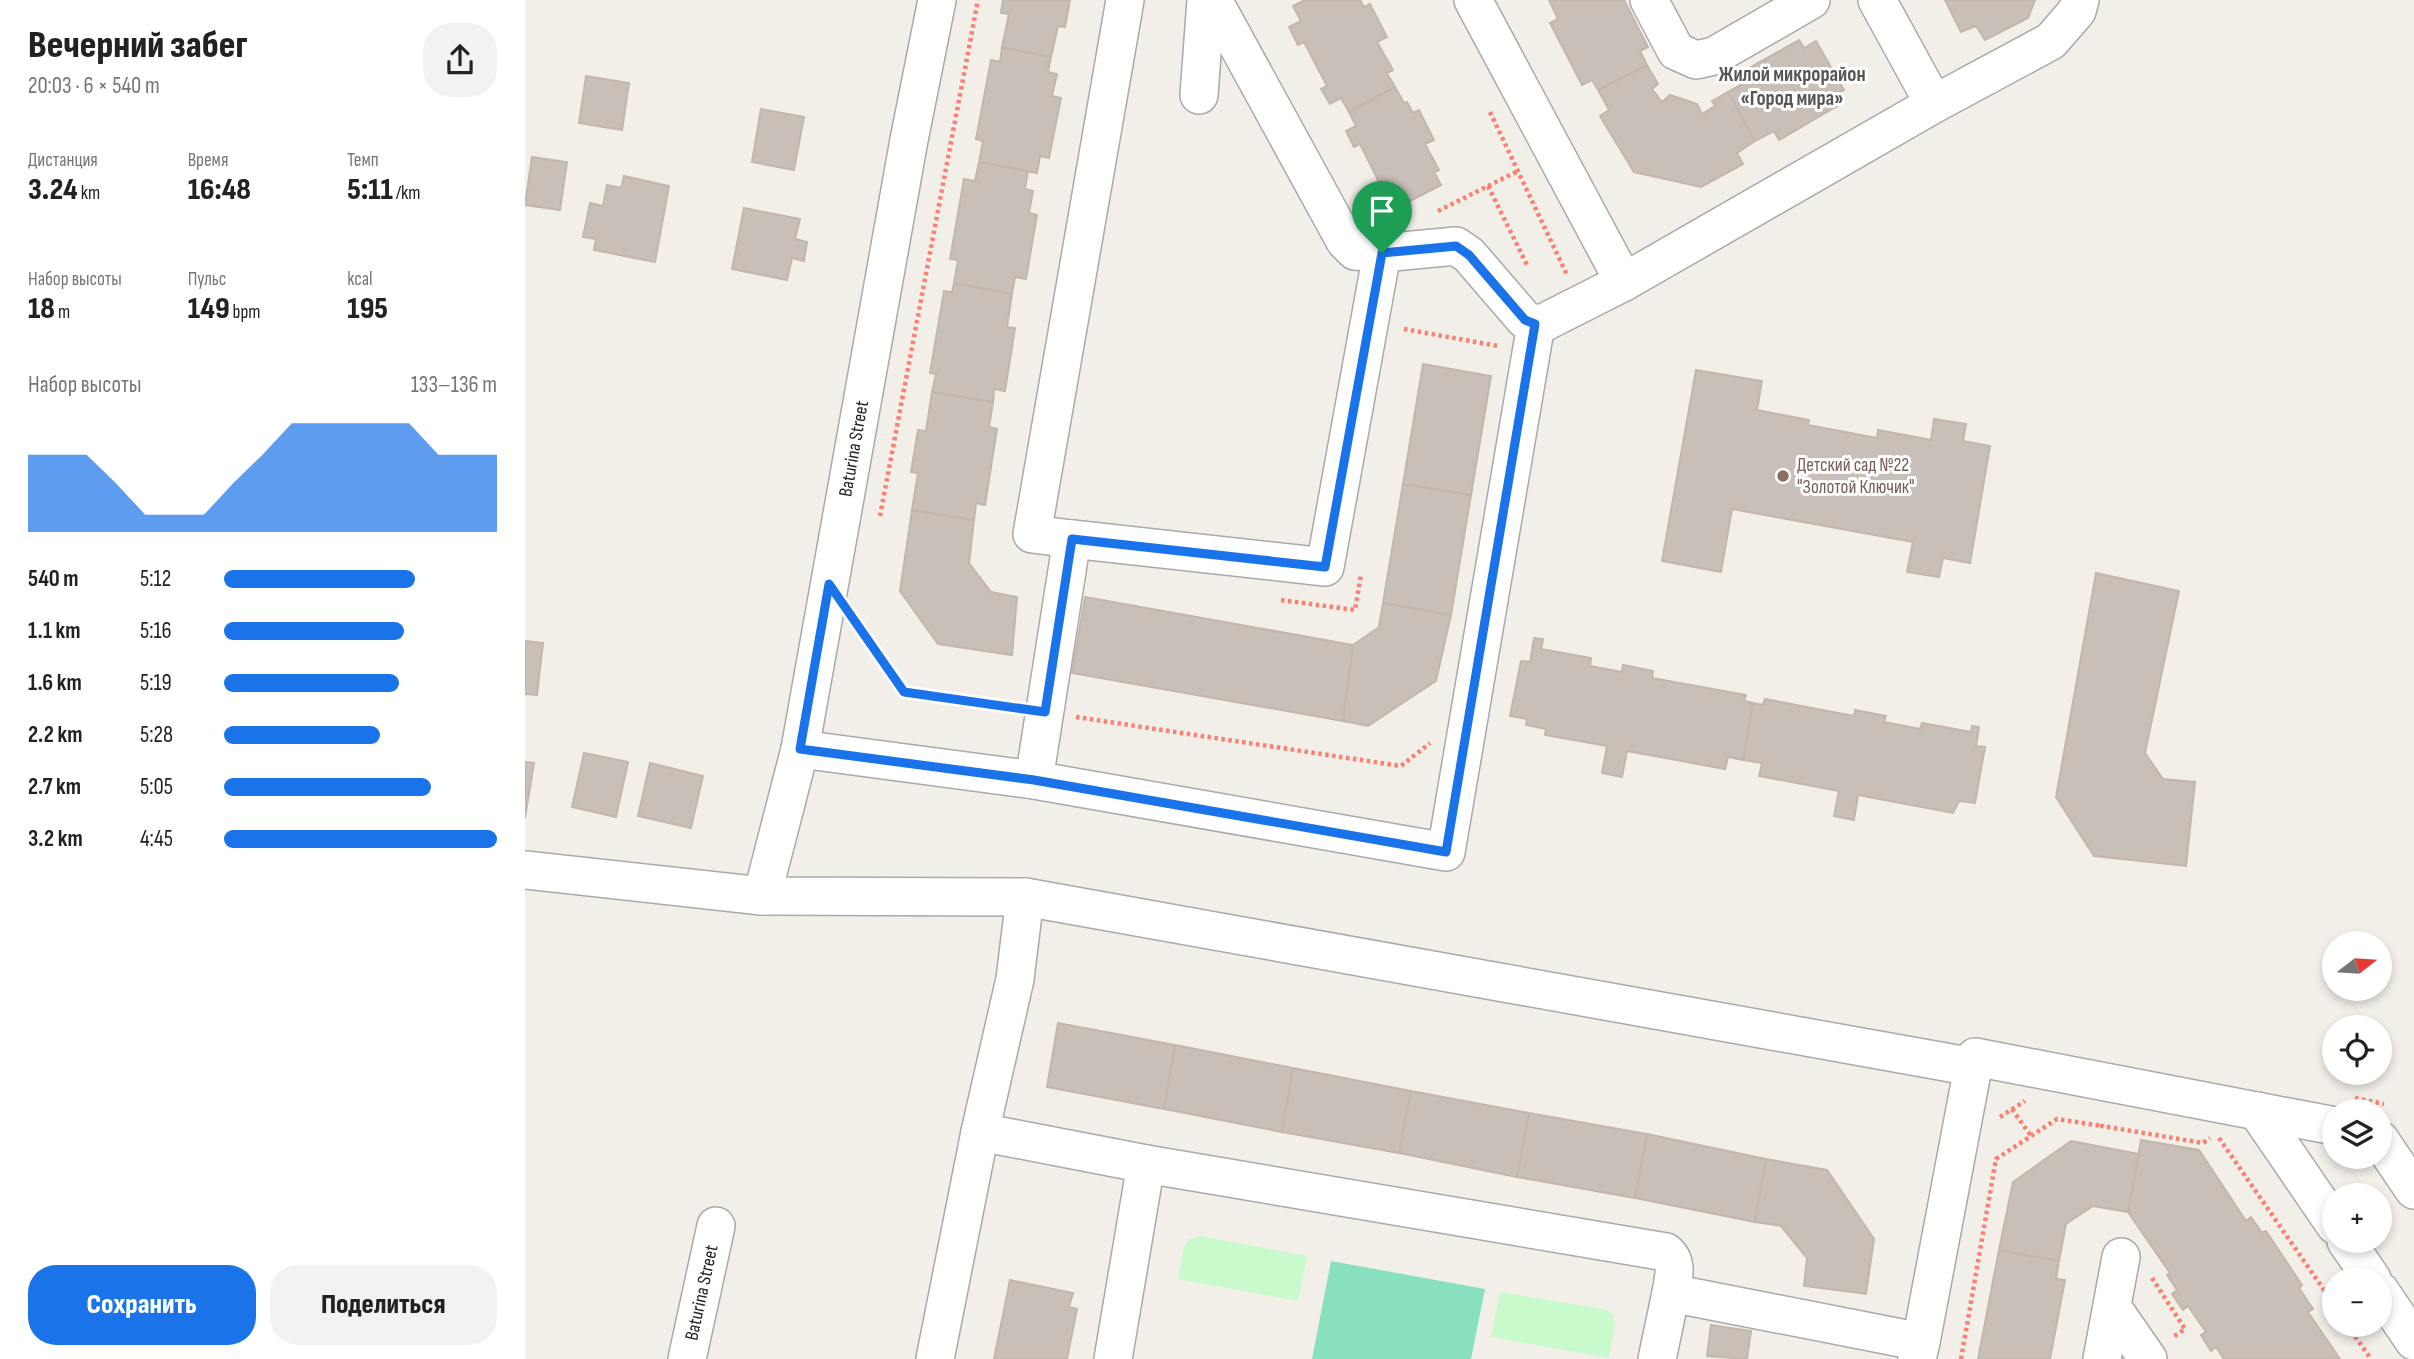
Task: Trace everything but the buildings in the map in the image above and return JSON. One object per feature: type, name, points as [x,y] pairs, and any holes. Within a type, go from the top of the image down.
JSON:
[{"type":"street","name":"Baturina Street","points":[[762,897],[800,749],[906,154],[937,0]]},
{"type":"street","points":[[1125,0],[1032,534],[1325,567],[1382,253]]},
{"type":"street","points":[[1199,95],[1206,0]]},
{"type":"street","points":[[1213,0],[1345,241],[1356,251],[1382,253],[1456,246],[1469,255],[1525,320],[1533,339]]},
{"type":"street","points":[[1473,0],[1624,282]]},
{"type":"street","points":[[1649,0],[1676,51],[1696,60],[1714,56],[1811,0]]},
{"type":"street","points":[[1877,0],[1934,104]]},
{"type":"street","points":[[800,749],[1034,780],[1446,852],[1533,339],[1543,323],[1624,282],[1934,104],[2051,41],[2077,11],[2080,0]]},
{"type":"street","points":[[1034,780],[1072,539]]},
{"type":"street","points":[[525,870],[762,897],[1025,897],[1973,1067]]},
{"type":"street","points":[[935,1359],[979,1132],[1015,979],[1025,897]]},
{"type":"street","points":[[1671,1293],[1919,1350],[1975,1057],[2322,1124]]},
{"type":"street","points":[[2257,1111],[2322,1205]]},
{"type":"street","points":[[979,1132],[1146,1164],[1666,1252],[1675,1264],[1657,1359]]},
{"type":"street","points":[[2392,1158],[2414,1190]]},
{"type":"street","points":[[1114,1359],[1146,1164]]},
{"type":"street","name":"Baturina Street","points":[[687,1359],[716,1226]]},
{"type":"street","points":[[2102,1359],[2112,1307],[2135,1265]]},
{"type":"street","points":[[2112,1307],[2158,1350]]},
{"type":"street","points":[[2392,1309],[2414,1342],[2411,1359]]},
{"type":"path","points":[[879,518],[978,0]]},
{"type":"path","points":[[1490,110],[1580,304]]},
{"type":"path","points":[[1488,186],[1529,270]]},
{"type":"path","points":[[1402,341],[1404,328],[1533,339]]},
{"type":"path","points":[[1273,599],[1355,610],[1362,570]]},
{"type":"path","points":[[829,584],[904,692],[1401,766],[1470,710]]},
{"type":"path","points":[[859,627],[861,614]]},
{"type":"path","points":[[2012,1109],[2031,1136]]},
{"type":"path","points":[[2102,1126],[2103,1114]]},
{"type":"path","points":[[1961,1359],[1996,1159],[2057,1119],[2203,1143],[2217,1134],[2322,1288]]},
{"type":"path","points":[[2135,1265],[2185,1329],[2158,1350]]},
{"type":"path","points":[[2355,1337],[2371,1359]]},
{"type":"green space","points":[[1200,1236],[1307,1256],[1298,1301],[1178,1279],[1184,1248],[1189,1239]]},
{"type":"green space","points":[[1331,1261],[1485,1289],[1471,1359],[1312,1359]]},
{"type":"green space","points":[[1500,1292],[1604,1309],[1613,1314],[1615,1325],[1609,1358],[1491,1337]]},
{"type":"place","name":"Детский сад №22 \"Золотой Ключик\"","points":[[1783,476]]},
{"type":"district","name":"Жилой микрорайон «Город мира»","points":[[1792,86]]},
{"type":"route","points":[[1456,246],[1469,255],[1525,320],[1535,324],[1446,852],[1034,780],[800,749],[829,584],[904,692],[1045,712],[1072,539],[1325,567],[1382,253],[1456,246]]}]
